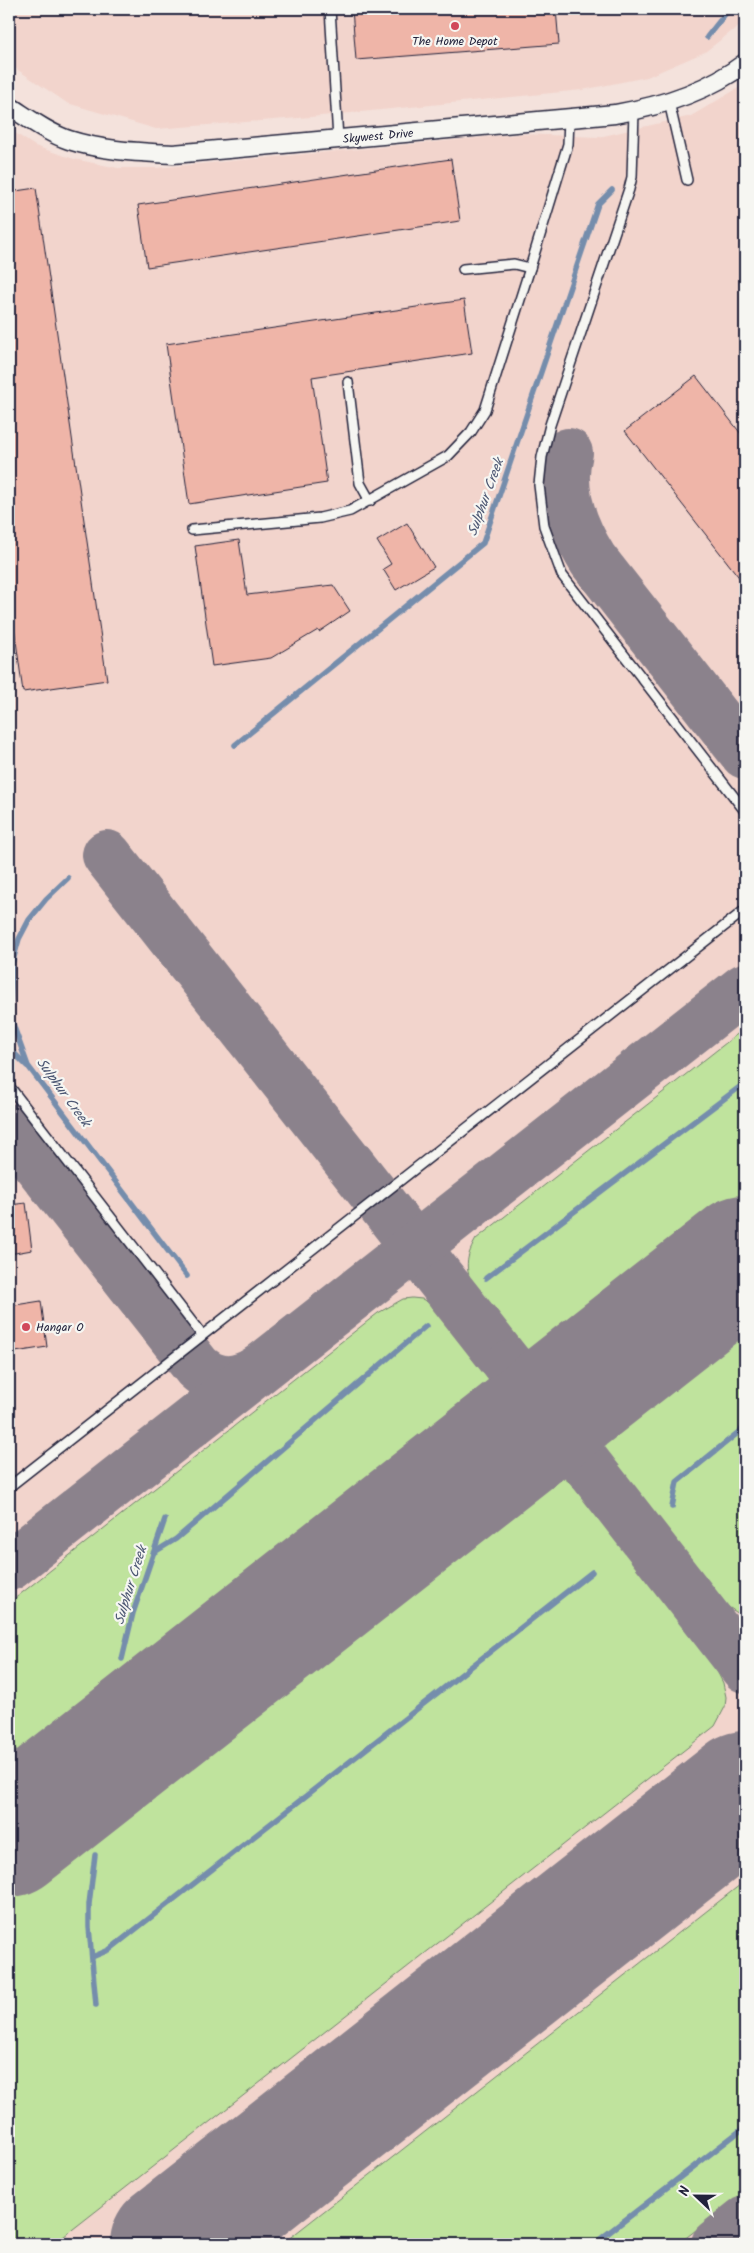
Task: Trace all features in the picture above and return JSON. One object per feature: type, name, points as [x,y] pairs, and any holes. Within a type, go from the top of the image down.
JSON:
[{"type":"street","name":"Skywest Drive","points":[[9,106],[37,124],[69,140],[118,150],[173,154],[634,111],[669,102],[713,84],[745,63]]},
{"type":"lane","points":[[330,9],[338,139]]},
{"type":"lane","points":[[669,102],[687,180]]},
{"type":"lane","points":[[634,111],[632,177],[629,189],[553,416],[542,457],[539,485],[544,526],[562,576],[745,811]]},
{"type":"lane","points":[[192,530],[320,518],[350,511],[448,456],[471,432],[485,410],[530,268],[568,144],[569,118]]},
{"type":"lane","points":[[463,269],[514,264],[530,268]]},
{"type":"lane","points":[[348,382],[360,483],[370,501]]},
{"type":"lane","points":[[9,1487],[745,910]]},
{"type":"lane","points":[[9,1086],[202,1334]]},
{"type":"shaded area","points":[[9,9],[745,9],[745,21],[705,52],[647,77],[582,90],[311,117],[156,129],[67,103],[9,64]]},
{"type":"shaded area","points":[[745,84],[745,2244],[9,2244],[9,129],[35,146],[74,159],[118,168],[156,168],[520,134],[599,137],[691,116]]},
{"type":"green space","points":[[745,1028],[745,1204],[556,1353],[540,1357],[527,1352],[472,1284],[467,1266],[470,1250],[476,1239]]},
{"type":"green space","points":[[403,1299],[422,1299],[439,1308],[493,1378],[494,1391],[492,1397],[9,1778],[9,1603],[378,1313]]},
{"type":"green space","points":[[745,1314],[745,1618],[727,1606],[714,1593],[605,1455],[602,1436],[612,1419]]},
{"type":"green space","points":[[546,1476],[564,1478],[581,1491],[717,1671],[723,1683],[726,1697],[725,1707],[715,1726],[54,2244],[9,2244],[9,1890],[526,1487]]},
{"type":"green space","points":[[745,1881],[745,2192],[678,2244],[282,2244]]},
{"type":"building","name":"The Home Depot","points":[[352,9],[556,9],[559,44],[356,60]]},
{"type":"building","points":[[451,159],[460,221],[147,267],[138,205]]},
{"type":"building","points":[[36,188],[107,680],[23,692],[9,590],[9,192]]},
{"type":"building","points":[[464,300],[472,353],[312,377],[327,483],[189,504],[166,344]]},
{"type":"building","points":[[696,376],[745,439],[745,585],[625,431]]},
{"type":"building","points":[[407,523],[434,567],[396,590],[383,569],[391,564],[377,541]]},
{"type":"building","points":[[239,540],[247,595],[333,585],[350,611],[319,632],[318,630],[271,658],[212,666],[195,546]]},
{"type":"building","points":[[26,1203],[32,1250],[9,1254],[9,1205]]},
{"type":"building","name":"Hangar O","points":[[41,1301],[47,1347],[9,1353],[9,1306]]},
{"type":"waterway","name":"Sulphur Creek","points":[[707,37],[729,9]]},
{"type":"waterway","name":"Sulphur Creek","points":[[235,745],[483,543],[598,204],[612,190]]},
{"type":"waterway","name":"Sulphur Creek","points":[[68,878],[46,899],[29,920],[19,939],[12,964],[10,1016],[28,1066],[187,1276]]},
{"type":"waterway","points":[[9,1048],[27,1066]]},
{"type":"waterway","points":[[486,1278],[745,1083]]},
{"type":"waterway","points":[[153,1553],[176,1539],[426,1326]]},
{"type":"waterway","points":[[672,1507],[677,1482],[745,1427]]},
{"type":"waterway","name":"Sulphur Creek","points":[[122,1659],[133,1613],[165,1519]]},
{"type":"waterway","points":[[92,1957],[109,1950],[592,1572]]},
{"type":"waterway","name":"Sulphur Creek","points":[[95,1855],[89,1904],[89,1927],[96,2005]]},
{"type":"waterway","points":[[594,2244],[745,2127]]},
{"type":"taxiway","points":[[568,453],[565,481],[569,509],[579,535],[593,560],[745,754]]},
{"type":"taxiway","points":[[107,855],[509,1366]]},
{"type":"taxiway","points":[[9,1566],[745,988]]},
{"type":"taxiway","points":[[9,1128],[197,1367],[212,1377],[227,1380],[242,1378],[258,1370]]},
{"type":"taxiway","points":[[584,1462],[576,1446],[574,1431],[575,1417],[580,1404],[609,1369],[668,1318],[607,1363],[580,1378],[566,1383],[553,1385],[539,1383],[524,1377],[509,1366],[519,1387],[519,1407],[512,1426],[500,1444],[484,1460],[432,1503],[484,1464],[504,1452],[524,1444],[544,1442],[563,1446],[582,1458],[745,1668]]},
{"type":"taxiway","points":[[745,1788],[624,1889],[745,1798]]},
{"type":"taxiway","points":[[716,2244],[745,2221]]},
{"type":"runway","points":[[9,1835],[745,1257]]},
{"type":"runway","points":[[172,2244],[745,1793]]},
{"type":"place","name":"The Home Depot","points":[[455,26]]},
{"type":"place","name":"Hangar O","points":[[26,1327]]}]
